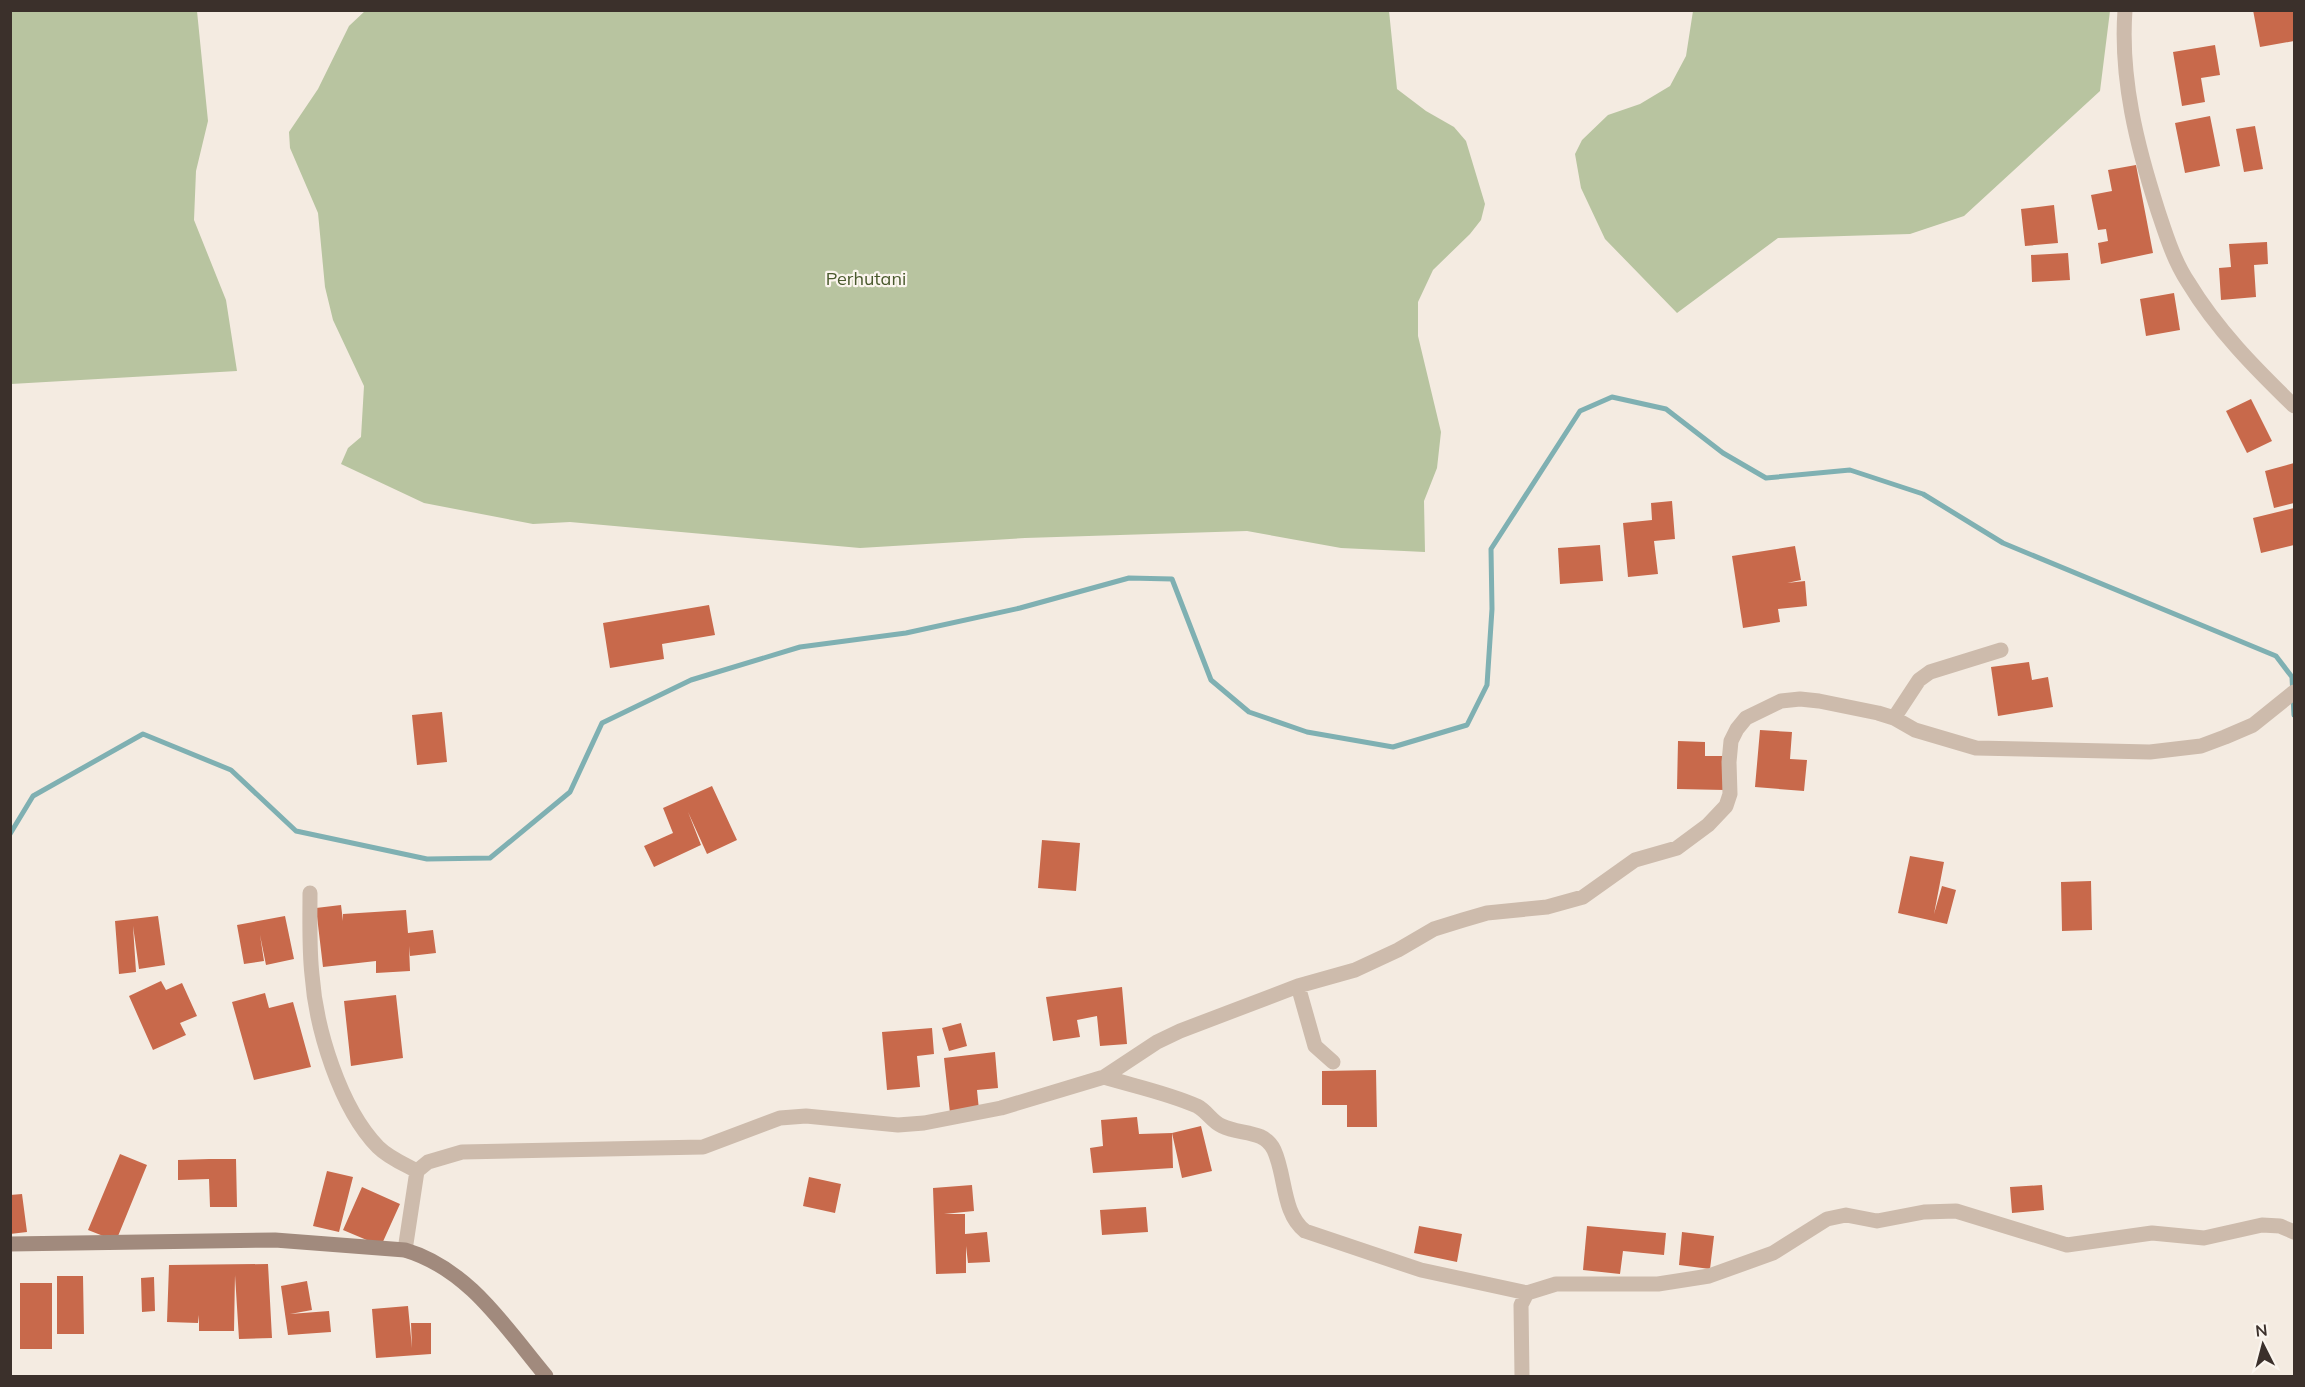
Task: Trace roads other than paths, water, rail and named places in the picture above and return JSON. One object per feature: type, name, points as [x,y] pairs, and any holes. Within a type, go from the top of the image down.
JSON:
[{"type":"street","points":[[2125,10],[2129,104],[2143,165],[2168,239],[2187,281],[2218,325],[2241,354],[2295,406]]},
{"type":"street","points":[[1894,718],[1919,681],[1930,672],[2001,650]]},
{"type":"street","points":[[405,1250],[417,1171],[428,1162],[462,1152],[703,1147],[780,1118],[806,1116],[898,1125],[924,1123],[1001,1108],[1104,1077],[1157,1042],[1180,1031],[1298,986],[1355,970],[1398,950],[1434,929],[1487,913],[1547,907],[1583,897],[1635,860],[1677,848],[1708,825],[1726,806],[1730,794],[1731,741],[1746,718],[1762,708],[1800,699],[1894,718],[1915,730],[1976,748],[2150,752],[2200,746],[2225,737],[2253,725],[2295,692]]},
{"type":"street","points":[[310,893],[312,976],[320,1020],[343,1092],[358,1122],[379,1148],[394,1160],[417,1171]]},
{"type":"street","points":[[1298,986],[1315,1046],[1333,1062]]},
{"type":"street","points":[[1104,1077],[1185,1102],[1206,1112],[1220,1126],[1259,1135],[1268,1140],[1277,1159],[1292,1215],[1305,1231],[1420,1270],[1527,1293],[1556,1284],[1636,1285],[1709,1276],[1773,1253],[1827,1219],[1846,1215],[1877,1221],[1924,1212],[1956,1211],[2067,1245],[2152,1233],[2204,1238],[2262,1225],[2280,1226],[2295,1232]]},
{"type":"street","points":[[10,1244],[275,1240],[405,1250],[424,1255],[458,1275],[475,1291],[546,1377]]},
{"type":"street","points":[[1522,1377],[1521,1305],[1527,1293]]},
{"type":"waterway","points":[[10,834],[33,796],[143,734],[231,770],[296,831],[427,859],[490,858],[570,792],[602,723],[691,680],[800,647],[906,633],[1020,608],[1129,578],[1172,579],[1211,680],[1249,712],[1307,732],[1393,747],[1467,725],[1487,685],[1492,609],[1491,549],[1580,411],[1612,397],[1666,409],[1723,453],[1766,478],[1850,470],[1923,494],[2003,543],[2276,656],[2292,677],[2294,715]]},
{"type":"park label","name":"Perhutani","points":[[866,279]]}]
